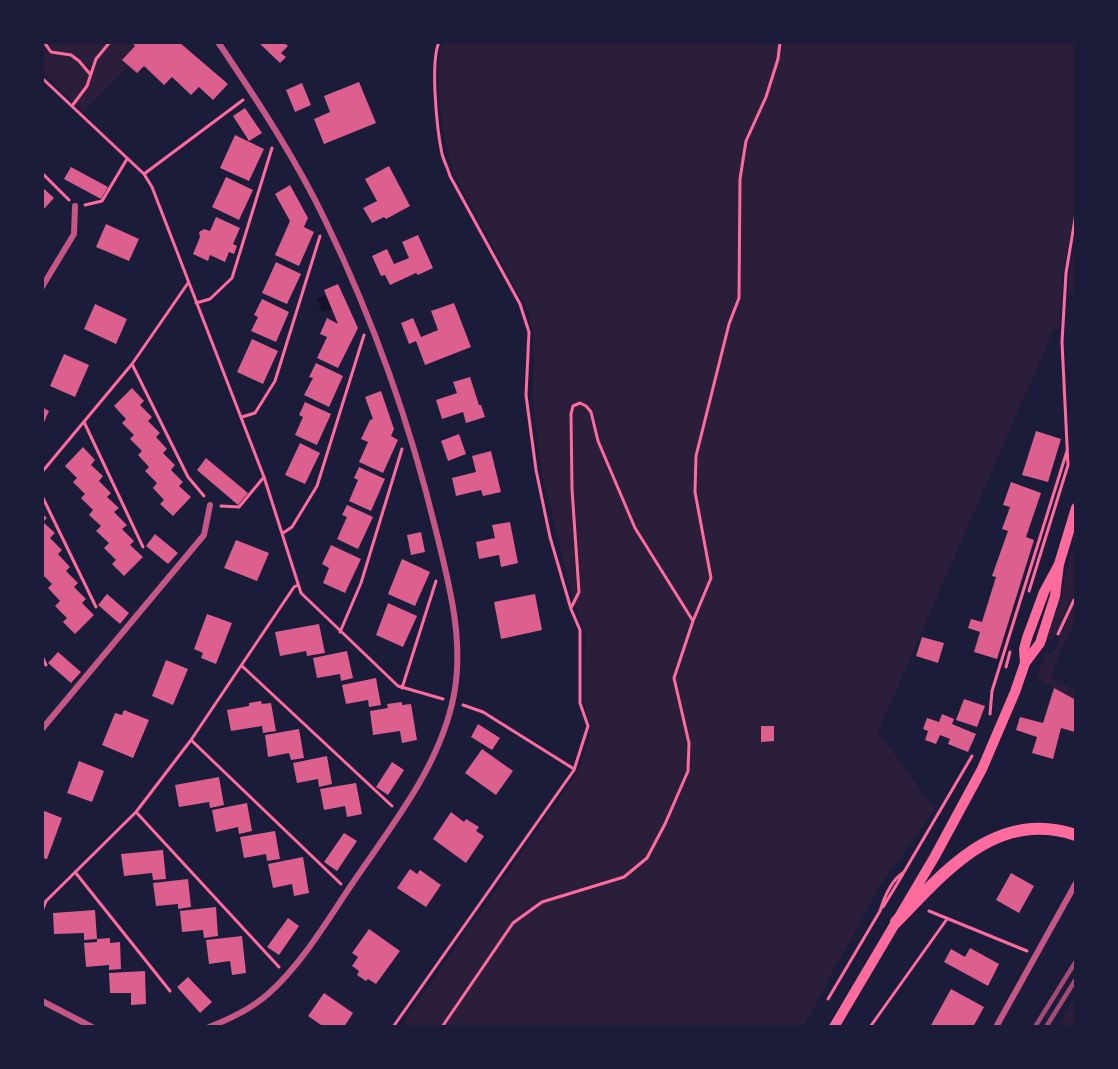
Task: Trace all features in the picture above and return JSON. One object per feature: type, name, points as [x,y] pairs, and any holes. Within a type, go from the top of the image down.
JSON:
[{"type":"highway","points":[[896,922],[955,862],[984,843],[1015,832],[1034,829],[1076,835]]},
{"type":"main road","points":[[834,1027],[935,856],[982,769],[1025,663],[1024,649],[1027,638],[1044,592],[1059,564],[1076,508]]},
{"type":"street","points":[[209,1027],[247,1009],[267,995],[287,975],[347,890],[423,779],[441,742],[453,702],[457,668],[457,631],[443,559],[419,462],[369,319],[325,220],[253,93],[218,42]]},
{"type":"street","points":[[42,287],[74,234],[75,206]]},
{"type":"street","points":[[42,729],[204,535],[210,505]]},
{"type":"street","points":[[996,1027],[1076,883]]},
{"type":"street","points":[[42,1001],[88,1027]]},
{"type":"path","points":[[44,42],[51,52],[64,53],[79,61],[90,74]]},
{"type":"path","points":[[71,106],[87,86],[96,59],[110,42]]},
{"type":"path","points":[[393,1027],[574,770],[588,726],[580,703],[580,630],[571,609],[550,537],[536,470],[526,394],[529,342],[525,317],[450,176],[442,154],[436,104],[435,53],[439,42]]},
{"type":"path","points":[[442,1027],[513,923],[542,902],[624,877],[647,858],[688,771],[689,743],[674,678],[693,621],[711,578],[695,492],[696,456],[729,324],[739,298],[740,179],[746,141],[766,97],[778,59],[780,42]]},
{"type":"path","points":[[42,78],[144,174],[152,187],[242,417],[283,532],[301,593],[398,686],[483,712],[574,770]]},
{"type":"path","points":[[144,174],[253,93]]},
{"type":"path","points":[[196,303],[210,299],[232,278],[277,133]]},
{"type":"path","points":[[42,173],[75,206],[102,201],[127,159]]},
{"type":"path","points":[[1016,633],[1068,465],[1062,342],[1066,273],[1076,213]]},
{"type":"path","points":[[242,417],[255,413],[274,381],[325,220]]},
{"type":"path","points":[[42,472],[132,364],[188,283]]},
{"type":"path","points":[[283,532],[292,527],[317,486],[369,319]]},
{"type":"path","points":[[132,364],[188,477],[210,505],[239,507],[264,477]]},
{"type":"path","points":[[571,609],[579,592],[572,489],[571,414],[573,406],[580,403],[591,412],[598,441],[634,528],[693,621]]},
{"type":"path","points":[[84,422],[143,547]]},
{"type":"path","points":[[340,632],[362,583],[409,428]]},
{"type":"path","points":[[988,720],[992,691],[1067,451]]},
{"type":"path","points":[[42,496],[96,607]]},
{"type":"path","points":[[402,688],[443,559]]},
{"type":"path","points":[[42,911],[46,901],[136,812],[191,740],[294,587],[298,585]]},
{"type":"path","points":[[1006,667],[1012,644]]},
{"type":"path","points":[[42,656],[46,665]]},
{"type":"path","points":[[242,666],[399,814]]},
{"type":"path","points":[[191,740],[347,890]]},
{"type":"path","points":[[828,999],[975,749]]},
{"type":"path","points":[[136,812],[287,975]]},
{"type":"path","points":[[880,911],[897,876],[904,872]]},
{"type":"path","points":[[75,873],[170,991]]},
{"type":"path","points":[[891,894],[895,896]]},
{"type":"path","points":[[929,911],[1036,955]]},
{"type":"path","points":[[870,1027],[947,919]]},
{"type":"shaded area","points":[[42,42],[131,42],[135,46],[122,59],[129,66],[84,112],[42,71]]},
{"type":"shaded area","points":[[444,42],[1076,42],[1076,205],[1063,274],[1059,329],[1054,329],[878,732],[935,809],[878,889],[803,1027],[400,1027],[578,772],[592,728],[584,703],[585,630],[575,607],[541,469],[532,395],[534,362],[530,316],[454,174],[450,162],[440,107],[438,68]]},
{"type":"shaded area","points":[[1076,230],[1073,296],[1069,295],[1069,279]]},
{"type":"shaded area","points":[[325,295],[332,309],[322,312],[316,299]]},
{"type":"shaded area","points":[[1076,537],[1076,597],[1072,597],[1053,639],[1047,640]]},
{"type":"shaded area","points":[[1075,603],[1076,619],[1050,677],[1076,691],[1076,700],[1037,678],[1046,651],[1050,654],[1055,649]]},
{"type":"shaded area","points":[[1076,995],[1076,1027],[1057,1027]]},
{"type":"building","points":[[131,42],[179,42],[228,84],[213,100],[199,87],[191,95],[172,77],[164,85],[144,66],[137,73],[122,60],[135,46]]},
{"type":"building","points":[[258,42],[283,42],[288,46],[281,53],[286,57],[280,63]]},
{"type":"building","points":[[359,82],[376,123],[324,144],[314,119],[330,112],[324,96]]},
{"type":"building","points":[[302,83],[311,105],[295,112],[286,90]]},
{"type":"building","points":[[245,108],[262,133],[249,141],[233,116]]},
{"type":"building","points":[[235,135],[264,149],[249,181],[220,168]]},
{"type":"building","points":[[389,166],[410,206],[386,219],[384,217],[372,223],[363,208],[377,201],[365,179]]},
{"type":"building","points":[[71,167],[108,187],[101,199],[64,179]]},
{"type":"building","points":[[226,177],[253,190],[239,220],[212,207]]},
{"type":"building","points":[[290,185],[308,218],[304,227],[314,232],[299,266],[275,255],[290,221],[275,194]]},
{"type":"building","points":[[42,187],[54,198],[42,211]]},
{"type":"building","points":[[216,217],[240,228],[233,244],[237,246],[234,254],[229,252],[225,262],[210,255],[208,261],[193,254],[200,237],[199,232],[204,229],[210,231]]},
{"type":"building","points":[[106,224],[139,239],[129,261],[96,247]]},
{"type":"building","points":[[418,235],[433,268],[390,285],[385,275],[381,276],[372,256],[387,249],[394,264],[409,258],[402,242]]},
{"type":"building","points":[[276,262],[301,274],[287,304],[262,293]]},
{"type":"building","points":[[338,284],[358,328],[338,368],[317,358],[327,337],[320,334],[327,318],[338,324],[324,290]]},
{"type":"building","points":[[262,299],[289,312],[276,342],[251,331],[258,317],[254,315]]},
{"type":"building","points":[[454,303],[471,347],[425,365],[416,341],[409,344],[401,323],[413,318],[421,337],[438,330],[431,311]]},
{"type":"building","points":[[95,304],[127,319],[116,344],[84,329]]},
{"type":"building","points":[[252,339],[278,351],[263,384],[237,372]]},
{"type":"building","points":[[64,354],[89,365],[75,397],[50,386]]},
{"type":"building","points":[[316,363],[343,376],[329,407],[304,395],[313,378],[309,377]]},
{"type":"building","points":[[470,377],[485,417],[466,423],[463,412],[442,419],[436,400],[457,393],[453,382]]},
{"type":"building","points":[[132,388],[144,401],[140,405],[152,417],[148,421],[160,433],[156,437],[167,449],[163,453],[175,465],[171,470],[183,482],[179,486],[191,497],[173,516],[160,504],[164,500],[153,488],[157,483],[145,471],[149,467],[138,455],[142,451],[130,439],[134,435],[122,423],[126,419],[114,406]]},
{"type":"building","points":[[381,391],[394,429],[391,436],[398,440],[383,473],[359,462],[368,442],[361,439],[370,420],[373,419],[365,397]]},
{"type":"building","points":[[305,402],[331,414],[317,445],[295,435],[303,417],[299,415]]},
{"type":"building","points":[[42,407],[49,411],[42,427]]},
{"type":"building","points":[[1036,431],[1061,439],[1048,482],[1022,475]]},
{"type":"building","points":[[459,434],[466,454],[448,461],[441,441]]},
{"type":"building","points":[[300,443],[320,453],[305,484],[285,475]]},
{"type":"building","points":[[83,447],[95,460],[91,465],[103,476],[99,481],[111,493],[107,497],[119,508],[114,512],[127,525],[122,529],[134,541],[130,545],[143,557],[124,576],[112,564],[116,560],[104,548],[109,543],[96,531],[101,526],[89,515],[93,510],[81,498],[85,494],[73,482],[77,478],[65,466]]},
{"type":"building","points":[[491,451],[501,492],[483,496],[481,490],[456,496],[452,478],[476,472],[472,456]]},
{"type":"building","points":[[206,458],[248,493],[238,505],[197,470]]},
{"type":"building","points":[[359,467],[385,479],[371,511],[349,501],[358,480],[354,478]]},
{"type":"building","points":[[1011,482],[1041,493],[1026,537],[1034,540],[997,659],[974,652],[980,632],[968,628],[971,619],[982,622],[996,577],[992,576],[1008,531],[1002,529],[1010,507],[1003,505]]},
{"type":"building","points":[[347,505],[373,517],[358,549],[337,539],[347,517],[342,515]]},
{"type":"building","points":[[42,513],[47,518],[43,522],[55,533],[50,538],[62,550],[58,554],[70,567],[66,571],[78,583],[74,587],[86,599],[82,603],[94,615],[75,634],[63,622],[67,618],[55,606],[60,601],[48,588],[52,584],[42,574],[44,568],[42,566]]},
{"type":"building","points":[[510,522],[518,563],[501,567],[499,555],[479,559],[476,542],[495,538],[492,525]]},
{"type":"building","points":[[421,532],[425,552],[411,555],[407,535]]},
{"type":"building","points":[[155,534],[178,553],[168,564],[146,546]]},
{"type":"building","points":[[236,540],[269,553],[257,581],[224,568]]},
{"type":"building","points":[[331,545],[361,559],[345,593],[323,583],[329,568],[322,564]]},
{"type":"building","points":[[402,559],[430,572],[415,606],[388,594]]},
{"type":"building","points":[[107,594],[129,613],[120,624],[98,605]]},
{"type":"building","points":[[535,594],[542,630],[501,639],[494,602]]},
{"type":"building","points":[[388,603],[417,616],[403,647],[376,635]]},
{"type":"building","points":[[207,614],[232,623],[216,664],[201,658],[203,653],[194,649]]},
{"type":"building","points":[[319,624],[325,653],[307,656],[306,651],[280,656],[275,632]]},
{"type":"building","points":[[922,637],[944,643],[938,663],[916,656]]},
{"type":"building","points":[[347,651],[353,678],[341,681],[340,674],[317,678],[313,658]]},
{"type":"building","points":[[58,652],[81,672],[71,683],[48,663]]},
{"type":"building","points":[[166,660],[188,669],[173,705],[152,696]]},
{"type":"building","points":[[376,678],[381,705],[369,707],[368,700],[346,704],[342,685]]},
{"type":"building","points":[[1054,688],[1076,700],[1076,728],[1075,732],[1061,728],[1053,759],[1032,753],[1037,737],[1016,730],[1020,717],[1043,723]]},
{"type":"building","points":[[964,699],[985,706],[977,727],[956,720]]},
{"type":"building","points":[[261,701],[262,704],[271,703],[276,731],[263,733],[262,726],[231,731],[227,710]]},
{"type":"building","points":[[402,702],[402,705],[411,704],[417,740],[402,743],[400,731],[373,735],[370,711],[388,708],[387,704]]},
{"type":"building","points":[[124,710],[149,720],[133,758],[102,745],[115,713],[122,715]]},
{"type":"building","points":[[942,714],[954,719],[952,724],[976,734],[968,752],[948,744],[950,739],[940,735],[936,744],[925,740],[928,731],[923,729],[927,718],[939,722]]},
{"type":"building","points":[[478,724],[500,738],[492,750],[471,737]]},
{"type":"building","points":[[761,726],[774,726],[774,741],[761,742]]},
{"type":"building","points":[[299,729],[304,758],[291,760],[289,753],[268,757],[265,735]]},
{"type":"building","points":[[482,749],[513,771],[496,795],[465,773]]},
{"type":"building","points":[[327,756],[332,784],[319,787],[318,779],[297,783],[293,763]]},
{"type":"building","points":[[79,761],[104,771],[92,802],[67,793]]},
{"type":"building","points":[[392,762],[404,770],[388,795],[376,787]]},
{"type":"building","points":[[219,777],[224,805],[210,808],[209,802],[179,807],[175,785]]},
{"type":"building","points":[[356,783],[362,814],[347,817],[345,806],[324,810],[320,789]]},
{"type":"building","points":[[247,803],[252,831],[239,834],[238,827],[216,832],[212,810]]},
{"type":"building","points":[[42,810],[62,818],[47,859],[42,858]]},
{"type":"building","points":[[451,812],[464,822],[466,819],[479,827],[476,831],[484,836],[466,863],[433,839]]},
{"type":"building","points":[[275,831],[280,859],[267,861],[266,854],[244,858],[240,837]]},
{"type":"building","points":[[344,833],[357,841],[337,871],[324,862]]},
{"type":"building","points":[[163,850],[166,879],[153,880],[152,873],[124,876],[121,854]]},
{"type":"building","points":[[303,857],[309,893],[294,896],[292,884],[273,888],[268,864]]},
{"type":"building","points":[[410,869],[417,874],[420,870],[441,885],[426,907],[397,888]]},
{"type":"building","points":[[1011,873],[1034,886],[1019,913],[996,900]]},
{"type":"building","points":[[188,879],[191,907],[178,909],[178,904],[156,906],[153,883]]},
{"type":"building","points":[[216,907],[218,936],[204,938],[203,930],[182,932],[180,911]]},
{"type":"building","points":[[95,910],[97,939],[84,940],[84,933],[54,934],[53,913]]},
{"type":"building","points":[[288,918],[299,926],[279,955],[267,947]]},
{"type":"building","points":[[369,929],[400,951],[376,984],[357,975],[359,971],[352,966],[358,957],[352,953]]},
{"type":"building","points":[[242,936],[246,973],[232,975],[230,961],[209,964],[206,940]]},
{"type":"building","points":[[110,938],[110,943],[120,942],[121,969],[109,970],[109,965],[86,967],[84,943]]},
{"type":"building","points":[[970,948],[999,964],[988,986],[944,962],[951,949],[965,957]]},
{"type":"building","points":[[145,971],[146,1004],[131,1005],[131,993],[110,993],[109,973]]},
{"type":"building","points":[[188,977],[212,1002],[200,1013],[177,987]]},
{"type":"building","points":[[951,989],[984,1007],[973,1027],[930,1027]]},
{"type":"building","points":[[324,993],[353,1013],[344,1027],[324,1027],[308,1016]]},
{"type":"railway","points":[[1035,1027],[1076,961]]},
{"type":"railway","points":[[1046,1027],[1076,979]]}]
